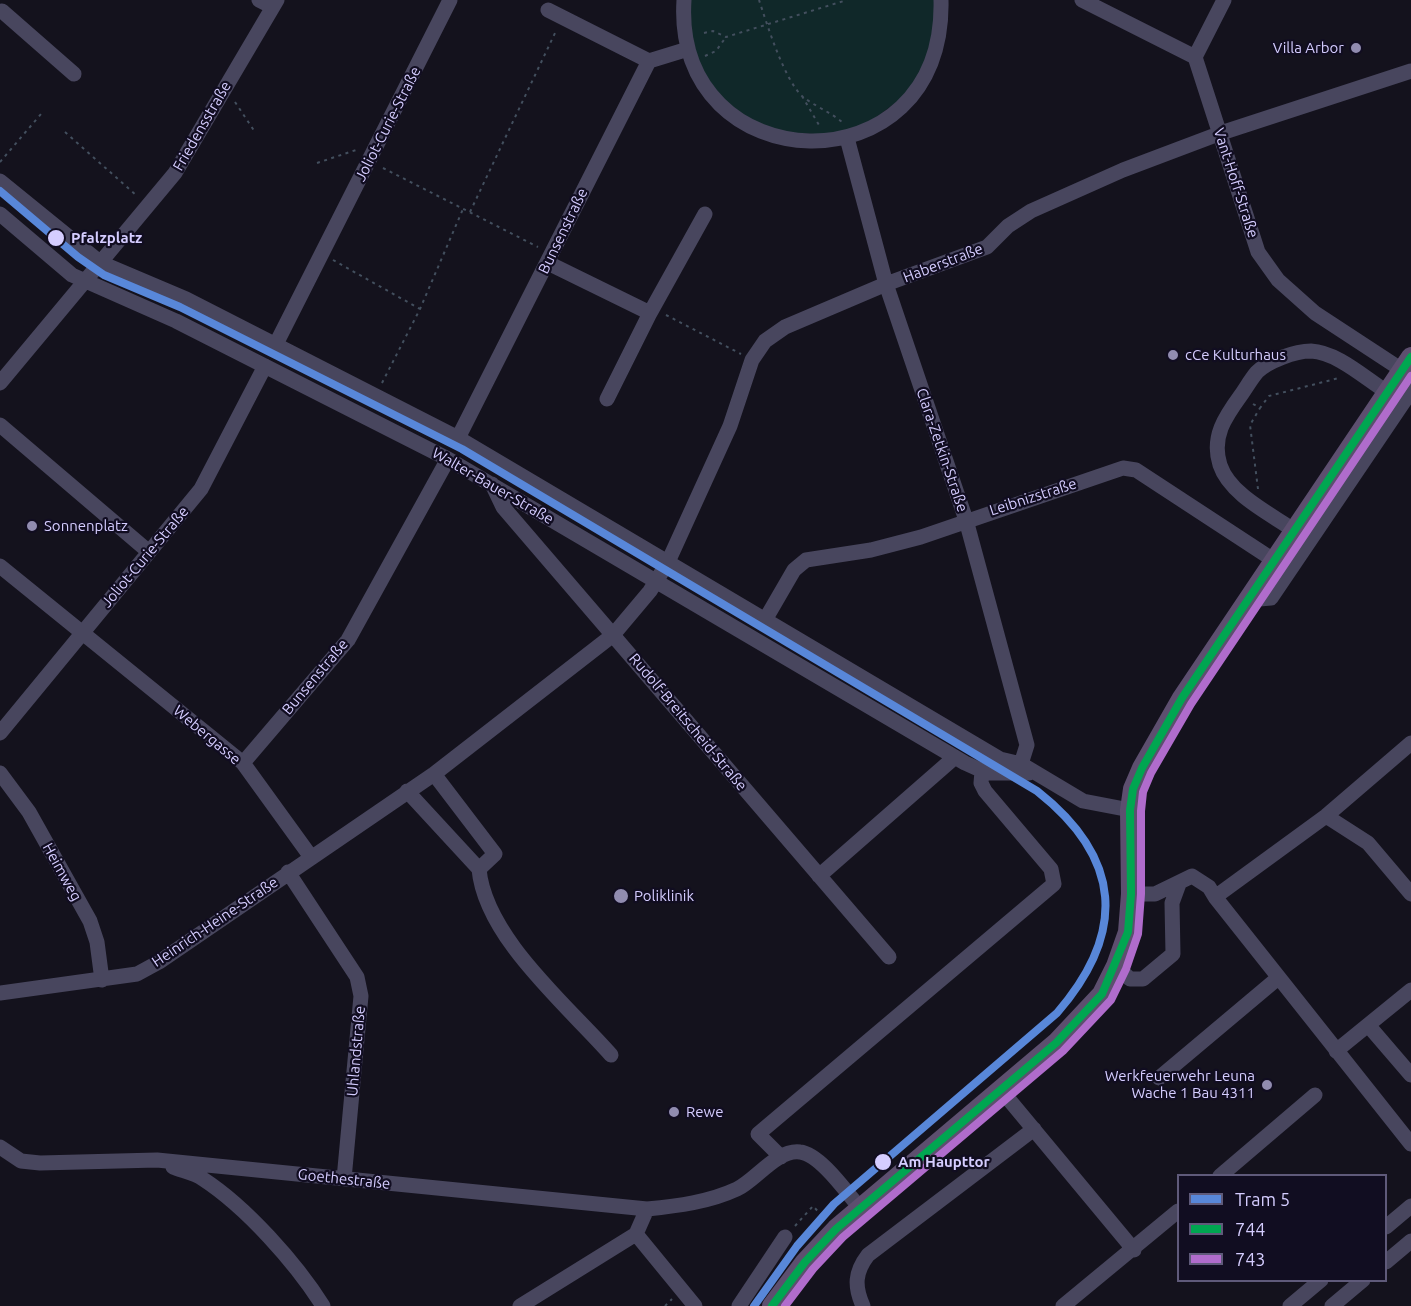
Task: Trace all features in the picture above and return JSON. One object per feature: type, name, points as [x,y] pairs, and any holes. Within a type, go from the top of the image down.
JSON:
[{"type":"main road","points":[[772,1306],[805,1262],[835,1231],[1056,1043],[1102,994],[1115,968],[1128,932],[1131,894],[1130,810],[1133,789],[1163,728],[1406,364]]},
{"type":"street","points":[[259,0],[275,4]]},
{"type":"street","name":"Joliot-Curie-Straße","points":[[276,344],[450,0]]},
{"type":"street","points":[[684,0],[688,50],[703,82],[725,109],[742,122],[763,133],[791,141],[829,141],[847,138],[881,123],[902,107],[922,82],[936,50],[941,22],[941,0]]},
{"type":"street","points":[[1082,0],[1195,57],[1224,0]]},
{"type":"street","name":"Friedensstraße","points":[[0,383],[185,160],[227,82],[275,4]]},
{"type":"street","points":[[4,8],[74,74]]},
{"type":"street","points":[[548,10],[650,61],[688,50]]},
{"type":"street","name":"Vant-Hoff-Straße","points":[[1195,57],[1258,252],[1278,280],[1315,313],[1406,364]]},
{"type":"street","name":"Bunsenstraße","points":[[458,438],[650,61]]},
{"type":"street","name":"Haberstraße","points":[[668,562],[704,489],[730,426],[752,360],[765,341],[785,327],[886,284],[987,247],[1008,226],[1031,211],[1123,170],[1221,133],[1411,71]]},
{"type":"street","name":"Clara-Zetkin-Straße","points":[[847,138],[886,284],[966,520],[1027,745],[1022,764]]},
{"type":"street","name":"Walter-Bauer-Straße","points":[[0,181],[101,263],[186,299],[458,438],[1000,759],[1022,764],[1083,801],[1130,810]]},
{"type":"street","name":"Walter-Bauer-Straße","points":[[0,214],[58,264],[86,282],[176,321],[448,459],[955,757],[987,773],[1035,773]]},
{"type":"street","points":[[607,399],[651,311],[705,214]]},
{"type":"street","points":[[550,258],[651,311]]},
{"type":"street","points":[[1295,531],[1261,508],[1229,481],[1220,466],[1217,444],[1221,423],[1257,371],[1283,357],[1312,351],[1334,358],[1387,392]]},
{"type":"street","name":"Joliot-Curie-Straße","points":[[0,733],[207,481],[265,366]]},
{"type":"street","points":[[1248,600],[1271,598],[1411,391]]},
{"type":"street","points":[[0,425],[149,552]]},
{"type":"street","name":"Bunsenstraße","points":[[243,763],[348,640],[448,459]]},
{"type":"street","name":"Leibnizstraße","points":[[765,620],[795,570],[806,560],[871,550],[921,537],[1123,468],[1130,468],[1275,561]]},
{"type":"street","name":"Rudolf-Breitscheid-Straße","points":[[492,484],[503,507],[889,957]]},
{"type":"street","name":"Heinrich-Heine-Straße","points":[[0,993],[137,974],[159,962],[434,774],[613,634],[656,582],[668,562]]},
{"type":"street","points":[[0,566],[82,632]]},
{"type":"street","name":"Webergasse","points":[[82,632],[243,763],[311,857]]},
{"type":"street","points":[[1215,897],[1326,816],[1411,743]]},
{"type":"street","points":[[819,876],[955,757]]},
{"type":"street","points":[[781,1157],[758,1134],[1054,884],[1051,869],[985,790],[981,783],[982,771]]},
{"type":"street","name":"Heimweg","points":[[0,773],[29,812],[90,921],[97,942],[102,980]]},
{"type":"street","points":[[434,774],[495,854],[479,869]]},
{"type":"street","points":[[407,791],[479,869],[480,883],[494,921],[540,978],[611,1055]]},
{"type":"street","points":[[1326,816],[1368,843],[1408,884]]},
{"type":"street","name":"Uhlandstraße","points":[[288,872],[357,977],[361,996],[344,1179]]},
{"type":"street","points":[[1131,894],[1155,894],[1192,876],[1209,887],[1278,978],[1411,1144]]},
{"type":"street","points":[[1115,968],[1130,979],[1143,979],[1173,954],[1172,903],[1179,884]]},
{"type":"street","points":[[1159,1078],[1278,978]]},
{"type":"street","points":[[1336,1051],[1411,990]]},
{"type":"street","points":[[1368,1026],[1411,1075]]},
{"type":"street","points":[[1001,1090],[1134,1250]]},
{"type":"street","points":[[1222,1174],[1315,1095]]},
{"type":"street","points":[[863,1306],[857,1292],[857,1269],[868,1255],[1034,1130]]},
{"type":"street","name":"Goethestraße","points":[[0,1147],[21,1161],[40,1163],[157,1160],[647,1209]]},
{"type":"street","points":[[520,1306],[636,1233],[647,1209],[682,1206],[720,1196],[739,1188],[781,1157],[799,1151],[814,1157],[860,1208]]},
{"type":"street","points":[[157,1160],[202,1178],[250,1219],[308,1281],[323,1306]]},
{"type":"street","points":[[1387,1226],[1411,1206]]},
{"type":"street","points":[[1063,1306],[1177,1213]]},
{"type":"street","points":[[636,1233],[694,1306]]},
{"type":"street","points":[[739,1306],[785,1238]]},
{"type":"street","points":[[1387,1261],[1411,1241]]},
{"type":"street","points":[[1290,1306],[1320,1282]]},
{"type":"street","points":[[1332,1306],[1362,1282]]},
{"type":"path","points":[[759,0],[783,65],[829,141]]},
{"type":"path","points":[[688,50],[716,51],[726,37],[847,0]]},
{"type":"path","points":[[470,212],[562,17]]},
{"type":"path","points":[[688,50],[712,31],[726,37]]},
{"type":"path","points":[[227,82],[235,87],[230,96],[255,132]]},
{"type":"path","points":[[802,96],[826,109],[846,126],[847,138]]},
{"type":"path","points":[[0,162],[41,114]]},
{"type":"path","points":[[65,132],[148,206]]},
{"type":"path","points":[[316,163],[355,150],[550,258]]},
{"type":"path","points":[[376,396],[420,309],[463,209]]},
{"type":"path","points":[[322,254],[420,309]]},
{"type":"path","points":[[651,311],[752,360]]},
{"type":"path","points":[[1261,508],[1250,425],[1260,408],[1269,396],[1357,373]]},
{"type":"path","points":[[1240,396],[1260,408]]},
{"type":"path","points":[[785,1238],[813,1206],[835,1231]]},
{"type":"green space","points":[[684,0],[941,0],[922,83],[851,136],[760,131],[703,83]]},
{"type":"tram line","name":"5","points":[[0,191],[78,257],[104,275],[180,307],[462,449],[1037,791],[1065,816],[1086,843],[1099,869],[1105,897],[1104,925],[1095,954],[1080,983],[1057,1013],[834,1204],[797,1246],[754,1306]]},
{"type":"transit line","name":"744","points":[[772,1306],[805,1262],[836,1229],[1056,1043],[1102,994],[1128,932],[1131,894],[1130,810],[1133,789],[1142,768],[1182,698],[1411,357]]},
{"type":"transit line","name":"743","points":[[785,1306],[813,1269],[843,1237],[1063,1051],[1111,1000],[1126,969],[1138,934],[1141,894],[1141,811],[1143,792],[1151,773],[1191,704],[1411,376]]},
{"type":"place","name":"Villa Arbor","points":[[1356,48]]},
{"type":"place","name":"Pfalzplatz","points":[[56,238]]},
{"type":"place","name":"cCe Kulturhaus","points":[[1173,355]]},
{"type":"place","name":"Sonnenplatz","points":[[32,526]]},
{"type":"place","name":"Poliklinik","points":[[621,896]]},
{"type":"place","name":"Werkfeuerwehr Leuna Wache 1 Bau 4311","points":[[1267,1085]]},
{"type":"place","name":"Rewe","points":[[674,1112]]},
{"type":"place","name":"Am Haupttor","points":[[883,1162]]}]
